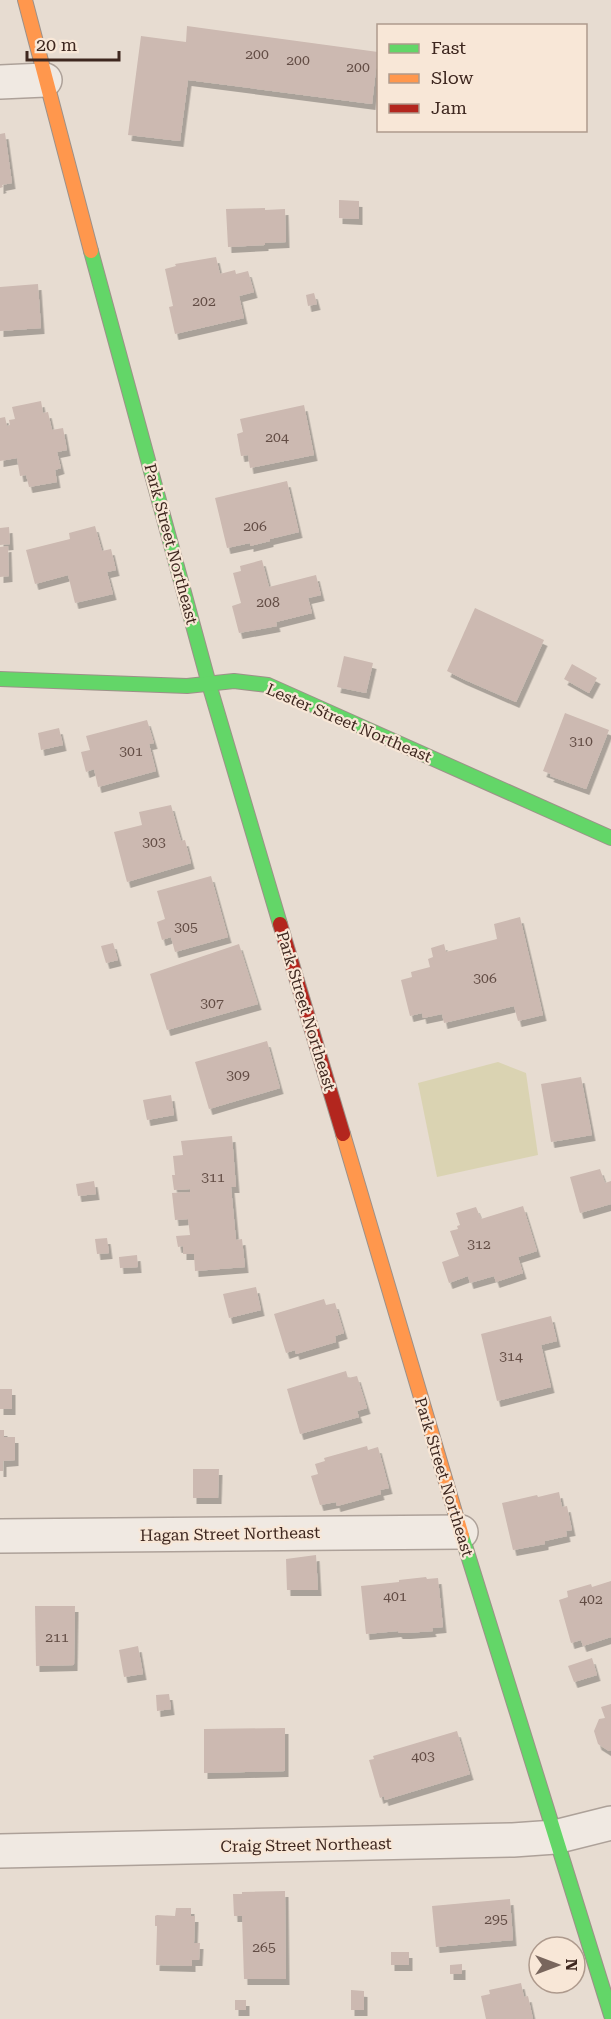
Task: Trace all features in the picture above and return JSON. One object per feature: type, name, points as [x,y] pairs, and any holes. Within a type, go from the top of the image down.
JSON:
[{"type":"street","name":"Park Street Northeast","points":[[25,0],[209,684],[461,1532],[611,2015]]},
{"type":"street","points":[[0,82],[45,80]]},
{"type":"street","name":"Lester Street Northeast","points":[[0,679],[187,686],[234,681],[268,685],[611,838]]},
{"type":"street","name":"Hagan Street Northeast","points":[[0,1536],[461,1532]]},
{"type":"street","name":"Craig Street Northeast","points":[[0,1851],[513,1840],[555,1837],[611,1823]]},
{"type":"shaded area","points":[[498,1062],[526,1073],[538,1155],[437,1177],[418,1083]]},
{"type":"building","points":[[187,26],[377,52],[372,104],[188,80],[180,141],[128,135],[141,36],[186,42]]},
{"type":"building","points":[[5,133],[12,183],[2,185],[3,187],[0,188],[0,134]]},
{"type":"building","points":[[339,200],[359,201],[359,219],[339,218]]},
{"type":"building","points":[[265,208],[265,210],[285,209],[286,242],[228,247],[226,209]]},
{"type":"building","points":[[216,257],[220,274],[235,270],[236,274],[248,271],[254,292],[239,296],[244,318],[175,334],[169,307],[173,306],[165,269],[176,266],[175,264]]},
{"type":"building","points":[[38,284],[41,328],[0,331],[0,287]]},
{"type":"building","points":[[314,293],[317,304],[308,306],[306,295]]},
{"type":"building","points":[[41,401],[43,413],[48,412],[52,430],[63,428],[67,450],[57,452],[61,468],[55,470],[57,482],[29,487],[26,475],[20,476],[17,458],[0,461],[0,418],[5,417],[7,426],[10,425],[9,420],[15,419],[12,407]]},
{"type":"building","points":[[304,405],[314,455],[250,468],[248,455],[241,456],[237,434],[243,432],[240,419]]},
{"type":"building","points":[[287,481],[299,532],[250,546],[250,543],[227,548],[215,498]]},
{"type":"building","points":[[95,526],[102,551],[111,549],[116,570],[107,572],[113,594],[75,603],[68,575],[35,584],[26,550],[70,539],[69,533]]},
{"type":"building","points":[[9,527],[10,544],[0,545],[0,528]]},
{"type":"building","points":[[8,546],[9,576],[0,577],[0,547]]},
{"type":"building","points":[[262,560],[269,587],[316,575],[321,595],[308,598],[312,613],[276,622],[277,626],[239,633],[232,606],[241,603],[233,573],[241,571],[240,566]]},
{"type":"building","points":[[475,608],[544,640],[516,702],[447,671]]},
{"type":"building","points":[[344,656],[373,663],[366,693],[337,687]]},
{"type":"building","points":[[572,664],[597,678],[589,693],[564,679]]},
{"type":"building","points":[[565,713],[609,730],[586,789],[550,776],[551,774],[543,771]]},
{"type":"building","points":[[147,720],[154,743],[149,744],[156,771],[98,787],[94,769],[86,772],[81,752],[90,750],[86,736]]},
{"type":"building","points":[[59,728],[63,745],[41,750],[38,733]]},
{"type":"building","points":[[171,805],[181,841],[185,840],[191,863],[127,882],[114,832],[142,825],[139,812]]},
{"type":"building","points":[[211,876],[228,937],[175,952],[171,937],[162,940],[157,922],[165,919],[157,891]]},
{"type":"building","points":[[520,917],[543,1015],[518,1021],[514,1006],[444,1023],[442,1014],[423,1018],[422,1013],[410,1016],[401,980],[412,977],[411,972],[430,967],[428,959],[433,957],[431,948],[444,944],[446,952],[497,939],[494,924]]},
{"type":"building","points":[[113,943],[118,960],[106,963],[101,946]]},
{"type":"building","points":[[239,944],[258,1004],[167,1030],[150,974]]},
{"type":"building","points":[[267,1041],[280,1088],[209,1109],[195,1062]]},
{"type":"building","points":[[581,1077],[592,1135],[551,1142],[541,1084]]},
{"type":"building","points":[[171,1095],[174,1115],[147,1120],[143,1100]]},
{"type":"building","points":[[232,1136],[236,1187],[231,1187],[236,1240],[242,1239],[245,1267],[195,1271],[194,1254],[183,1254],[183,1246],[178,1247],[176,1236],[190,1235],[188,1219],[175,1220],[172,1193],[190,1192],[190,1189],[174,1190],[173,1156],[183,1155],[181,1141]]},
{"type":"building","points":[[600,1169],[605,1183],[611,1181],[611,1204],[580,1213],[570,1177]]},
{"type":"building","points":[[94,1181],[96,1194],[78,1196],[76,1184]]},
{"type":"building","points":[[523,1206],[537,1251],[518,1257],[523,1273],[496,1282],[494,1276],[470,1283],[468,1276],[449,1283],[442,1262],[459,1256],[450,1231],[458,1229],[457,1226],[460,1225],[456,1213],[476,1207],[481,1219]]},
{"type":"building","points":[[107,1238],[109,1253],[97,1254],[95,1239]]},
{"type":"building","points":[[137,1255],[138,1267],[120,1268],[119,1257]]},
{"type":"building","points":[[256,1287],[261,1310],[229,1318],[223,1294]]},
{"type":"building","points":[[324,1299],[326,1305],[335,1303],[344,1333],[335,1336],[336,1342],[296,1354],[295,1350],[286,1353],[274,1314]]},
{"type":"building","points":[[551,1316],[557,1341],[541,1345],[551,1387],[497,1401],[481,1334]]},
{"type":"building","points":[[346,1371],[348,1378],[357,1376],[367,1408],[357,1411],[359,1417],[300,1434],[287,1389]]},
{"type":"building","points":[[0,1389],[12,1389],[12,1409],[0,1409]]},
{"type":"building","points":[[0,1430],[4,1430],[4,1437],[15,1437],[15,1460],[3,1461],[3,1471],[0,1471]]},
{"type":"building","points":[[367,1446],[368,1450],[378,1447],[389,1488],[380,1490],[381,1494],[337,1506],[336,1502],[320,1505],[311,1476],[318,1474],[315,1464],[325,1461],[324,1458]]},
{"type":"building","points":[[193,1469],[219,1469],[218,1498],[193,1498]]},
{"type":"building","points":[[559,1492],[562,1507],[567,1506],[572,1530],[566,1531],[567,1536],[545,1541],[545,1544],[513,1550],[502,1503]]},
{"type":"building","points":[[316,1555],[318,1590],[287,1590],[286,1559]]},
{"type":"building","points":[[426,1577],[427,1579],[438,1578],[443,1627],[432,1628],[433,1631],[366,1634],[361,1586]]},
{"type":"building","points":[[611,1581],[611,1637],[583,1646],[581,1640],[571,1643],[559,1600],[568,1597],[567,1591]]},
{"type":"building","points":[[35,1606],[75,1606],[74,1665],[36,1666]]},
{"type":"building","points":[[138,1646],[143,1674],[124,1677],[119,1650]]},
{"type":"building","points":[[592,1658],[597,1675],[574,1682],[568,1666]]},
{"type":"building","points":[[169,1694],[171,1709],[157,1711],[156,1695]]},
{"type":"building","points":[[611,1704],[611,1750],[609,1751],[598,1744],[594,1731],[599,1719],[605,1718],[601,1707]]},
{"type":"building","points":[[285,1728],[285,1771],[204,1773],[204,1729]]},
{"type":"building","points":[[457,1731],[470,1774],[385,1800],[384,1796],[380,1798],[369,1760],[374,1759],[373,1756]]},
{"type":"building","points":[[285,1891],[286,1979],[244,1979],[242,1916],[234,1916],[233,1894]]},
{"type":"building","points":[[510,1899],[513,1940],[436,1947],[432,1906]]},
{"type":"building","points":[[176,1908],[191,1908],[191,1916],[195,1916],[194,1943],[200,1943],[199,1960],[192,1960],[192,1966],[156,1965],[155,1916],[175,1916]]},
{"type":"building","points":[[391,1952],[409,1952],[409,1965],[391,1965]]},
{"type":"building","points":[[462,1964],[462,1974],[450,1974],[450,1965]]},
{"type":"building","points":[[521,1983],[524,1997],[528,1996],[533,2019],[486,2019],[481,1996],[490,1994],[489,1990]]},
{"type":"building","points":[[351,1990],[364,1991],[364,2010],[351,2010]]},
{"type":"building","points":[[235,2000],[246,2000],[246,2010],[235,2010]]},
{"type":"traffic: fast","points":[[91,251],[209,684],[280,924]]},
{"type":"traffic: fast","points":[[0,679],[187,686],[234,681],[268,685],[611,838]]},
{"type":"traffic: fast","points":[[462,1536],[611,2015]]},
{"type":"traffic: slow","points":[[25,0],[91,251]]},
{"type":"traffic: slow","points":[[343,1134],[462,1536]]},
{"type":"traffic: jam","points":[[280,924],[343,1134]]}]
